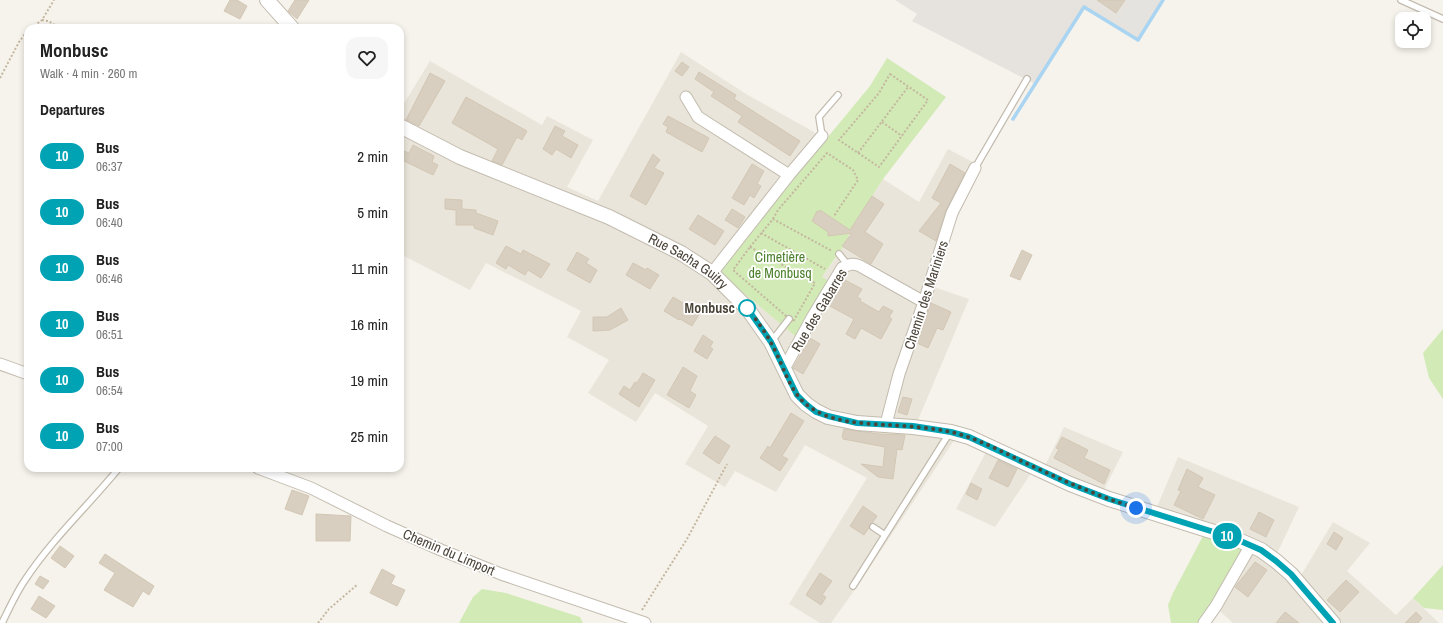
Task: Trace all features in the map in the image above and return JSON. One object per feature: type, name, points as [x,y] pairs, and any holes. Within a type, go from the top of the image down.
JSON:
[{"type":"street","points":[[267,0],[288,24]]},
{"type":"street","points":[[686,97],[698,117],[789,174]]},
{"type":"street","name":"Rue Sacha Guitry","points":[[404,128],[460,156],[609,217],[681,253],[712,273],[747,308],[771,342],[797,395],[816,412],[857,423],[913,426],[951,432],[969,437],[1070,484],[1109,499],[1251,545],[1276,561],[1291,574],[1333,623]]},
{"type":"street","points":[[712,273],[789,174],[822,136]]},
{"type":"street","name":"Chemin des Mariniers","points":[[886,424],[899,374],[924,302],[952,213],[975,168]]},
{"type":"street","name":"Rue des Gabarres","points":[[784,369],[813,316],[842,268],[847,264],[860,266],[924,302]]},
{"type":"street","points":[[0,364],[24,373]]},
{"type":"street","name":"Chemin du Limport","points":[[269,472],[311,488],[387,526],[447,553],[501,574],[641,621]]},
{"type":"street","points":[[1204,623],[1216,606],[1251,545]]},
{"type":"lane","points":[[1401,0],[1443,20]]},
{"type":"lane","points":[[975,168],[1027,79]]},
{"type":"lane","points":[[822,136],[819,118],[838,95]]},
{"type":"lane","points":[[839,254],[847,264]]},
{"type":"lane","points":[[771,342],[789,319]]},
{"type":"lane","points":[[853,586],[951,432]]},
{"type":"lane","points":[[2,623],[24,581],[41,557],[116,472]]},
{"type":"lane","points":[[873,527],[885,534]]},
{"type":"path","points":[[36,24],[42,20],[54,0]]},
{"type":"path","points":[[42,20],[53,24]]},
{"type":"path","points":[[0,78],[24,35]]},
{"type":"path","points":[[890,74],[908,87],[928,100],[880,167],[839,140],[879,93],[890,74]]},
{"type":"path","points":[[858,153],[908,87]]},
{"type":"path","points":[[882,122],[902,136]]},
{"type":"path","points":[[750,247],[815,283],[792,322],[733,270],[750,247],[773,219],[778,210],[826,153],[853,170],[858,180],[834,216]]},
{"type":"path","points":[[773,219],[839,254]]},
{"type":"path","points":[[761,233],[825,269]]},
{"type":"path","points":[[641,621],[727,464]]},
{"type":"path","points":[[318,623],[329,609],[358,584]]},
{"type":"shaded area","points":[[895,0],[1161,0],[1137,39],[1082,8],[1035,84],[912,21],[917,14]]},
{"type":"shaded area","points":[[1131,0],[1157,0],[1138,32],[1118,20]]},
{"type":"shaded area","points":[[681,52],[746,94],[814,132],[824,141],[722,275],[795,336],[828,281],[822,277],[839,254],[853,226],[883,179],[919,202],[948,149],[982,167],[957,216],[934,287],[969,299],[918,420],[916,432],[955,439],[831,623],[820,623],[789,604],[867,478],[805,445],[776,492],[735,471],[725,487],[685,464],[708,426],[655,393],[636,422],[588,393],[609,360],[567,337],[581,311],[486,263],[470,290],[404,256],[404,103],[430,61],[542,125],[547,116],[593,140],[567,187],[598,201]]},
{"type":"shaded area","points":[[1064,427],[1123,452],[1103,492],[1045,466]]},
{"type":"shaded area","points":[[987,450],[1032,472],[995,527],[956,509]]},
{"type":"shaded area","points":[[1178,457],[1299,507],[1272,564],[1294,587],[1333,522],[1370,543],[1347,571],[1396,615],[1413,598],[1439,623],[1233,623],[1212,604],[1243,549],[1157,507]]},
{"type":"green space","name":"Cimetière de Monbusq","points":[[887,58],[946,97],[883,179],[853,226],[842,246],[843,247],[822,277],[829,281],[795,336],[722,275],[723,264],[870,86]]},
{"type":"green space","points":[[1443,329],[1443,399],[1429,378],[1423,353]]},
{"type":"green space","points":[[1203,536],[1243,549],[1212,604],[1198,623],[1171,623],[1168,605]]},
{"type":"green space","points":[[1443,565],[1443,610],[1424,608],[1413,598]]},
{"type":"green space","points":[[482,589],[506,593],[580,617],[583,623],[459,623],[473,597]]},
{"type":"building","points":[[230,0],[237,0],[247,6],[240,19],[224,11]]},
{"type":"building","points":[[295,0],[309,0],[297,19],[288,11]]},
{"type":"building","points":[[1097,0],[1125,0],[1116,13]]},
{"type":"building","points":[[682,62],[689,67],[682,76],[675,71]]},
{"type":"building","points":[[699,72],[736,95],[734,99],[800,141],[790,156],[738,122],[742,116],[711,96],[714,92],[695,79]]},
{"type":"building","points":[[430,73],[445,81],[419,126],[406,120]]},
{"type":"building","points":[[466,97],[527,131],[522,140],[517,137],[502,165],[492,161],[498,149],[452,123]]},
{"type":"building","points":[[668,116],[709,138],[702,152],[666,132],[668,127],[663,124]]},
{"type":"building","points":[[555,126],[565,131],[562,136],[578,145],[571,158],[556,149],[552,155],[543,149]]},
{"type":"building","points":[[413,145],[434,156],[432,162],[438,165],[433,175],[404,161],[404,151],[409,153]]},
{"type":"building","points":[[653,154],[660,160],[654,168],[664,173],[646,205],[630,196]]},
{"type":"building","points":[[752,164],[764,171],[757,184],[761,186],[754,198],[750,195],[744,205],[732,198]]},
{"type":"building","points":[[950,164],[965,173],[946,210],[936,241],[919,231],[941,203],[932,198]]},
{"type":"building","points":[[872,196],[884,204],[865,232],[883,244],[871,264],[842,246],[852,233],[828,236],[828,232],[812,221],[817,211],[819,212],[820,210],[850,230]]},
{"type":"building","points":[[445,199],[462,200],[462,209],[476,210],[476,213],[498,221],[493,235],[474,228],[474,225],[456,225],[456,210],[445,209]]},
{"type":"building","points":[[732,209],[745,217],[738,228],[725,220]]},
{"type":"building","points":[[698,215],[724,231],[715,245],[689,229]]},
{"type":"building","points":[[506,246],[521,254],[523,250],[550,264],[541,278],[528,270],[525,275],[508,265],[506,269],[496,263]]},
{"type":"building","points":[[1022,250],[1032,255],[1020,280],[1010,276]]},
{"type":"building","points":[[577,252],[589,259],[586,263],[597,270],[590,283],[567,270]]},
{"type":"building","points":[[633,263],[646,270],[647,268],[659,275],[650,289],[626,275]]},
{"type":"building","points":[[843,279],[862,289],[857,297],[861,299],[860,301],[879,312],[883,306],[893,311],[889,317],[892,319],[881,339],[861,328],[855,339],[846,334],[854,319],[828,305]]},
{"type":"building","points":[[673,297],[700,313],[692,326],[664,311]]},
{"type":"building","points":[[931,303],[951,312],[943,330],[937,328],[928,348],[917,343]]},
{"type":"building","points":[[621,308],[628,320],[610,330],[593,331],[593,317],[607,317]]},
{"type":"building","points":[[703,335],[713,342],[710,347],[713,349],[707,359],[694,351]]},
{"type":"building","points":[[810,338],[820,344],[803,374],[793,368]]},
{"type":"building","points":[[683,367],[697,376],[690,391],[696,395],[689,408],[667,395]]},
{"type":"building","points":[[643,373],[655,380],[639,407],[619,394],[624,386],[630,390],[635,382],[637,383]]},
{"type":"building","points":[[903,397],[912,399],[907,415],[898,412]]},
{"type":"building","points":[[791,413],[804,421],[782,456],[788,459],[780,471],[760,458],[768,446],[770,448]]},
{"type":"building","points":[[844,429],[879,434],[905,435],[902,450],[897,449],[893,479],[878,477],[861,464],[883,467],[885,447],[843,439]]},
{"type":"building","points":[[715,436],[730,446],[719,464],[703,453]]},
{"type":"building","points":[[1062,437],[1088,450],[1084,458],[1110,470],[1104,484],[1054,458],[1059,449],[1056,448]]},
{"type":"building","points":[[998,460],[1017,469],[1008,487],[989,478]]},
{"type":"building","points":[[1187,469],[1203,478],[1198,487],[1215,495],[1203,519],[1174,505],[1181,491],[1178,490]]},
{"type":"building","points":[[971,483],[982,489],[977,500],[966,494]]},
{"type":"building","points":[[292,490],[309,496],[302,515],[285,509]]},
{"type":"building","points":[[863,506],[877,516],[864,535],[850,526]]},
{"type":"building","points":[[1259,512],[1274,520],[1266,537],[1250,529]]},
{"type":"building","points":[[316,514],[351,516],[350,541],[316,541]]},
{"type":"building","points":[[1334,532],[1343,538],[1336,550],[1327,544]]},
{"type":"building","points":[[60,546],[74,556],[65,568],[51,558]]},
{"type":"building","points":[[105,554],[154,586],[149,595],[143,591],[133,607],[104,590],[115,573],[99,563]]},
{"type":"building","points":[[1255,562],[1267,570],[1248,597],[1235,587]]},
{"type":"building","points":[[382,569],[395,576],[391,584],[405,590],[397,606],[370,593]]},
{"type":"building","points":[[820,573],[832,581],[822,595],[826,597],[821,605],[806,595]]},
{"type":"building","points":[[40,576],[49,581],[43,589],[35,584]]},
{"type":"building","points":[[1346,580],[1359,592],[1340,612],[1327,600]]},
{"type":"building","points":[[39,596],[55,606],[46,618],[31,609]]},
{"type":"building","points":[[1285,612],[1289,615],[1299,623],[1276,623]]},
{"type":"building","points":[[1416,612],[1422,618],[1418,623],[1405,623]]},
{"type":"waterway","points":[[1013,119],[1084,7],[1138,40],[1163,0]]},
{"type":"bus line","name":"10","points":[[747,308],[771,342],[797,395],[816,412],[857,423],[913,426],[951,432],[969,437],[1070,484],[1109,499],[1251,545],[1261,550],[1291,574],[1333,623]]},
{"type":"place","name":"Monbusc","points":[[747,308]]},
{"type":"route","points":[[747,308],[771,342],[797,395],[816,412],[857,423],[913,426],[951,432],[969,437],[1070,484],[1136,508]]}]
